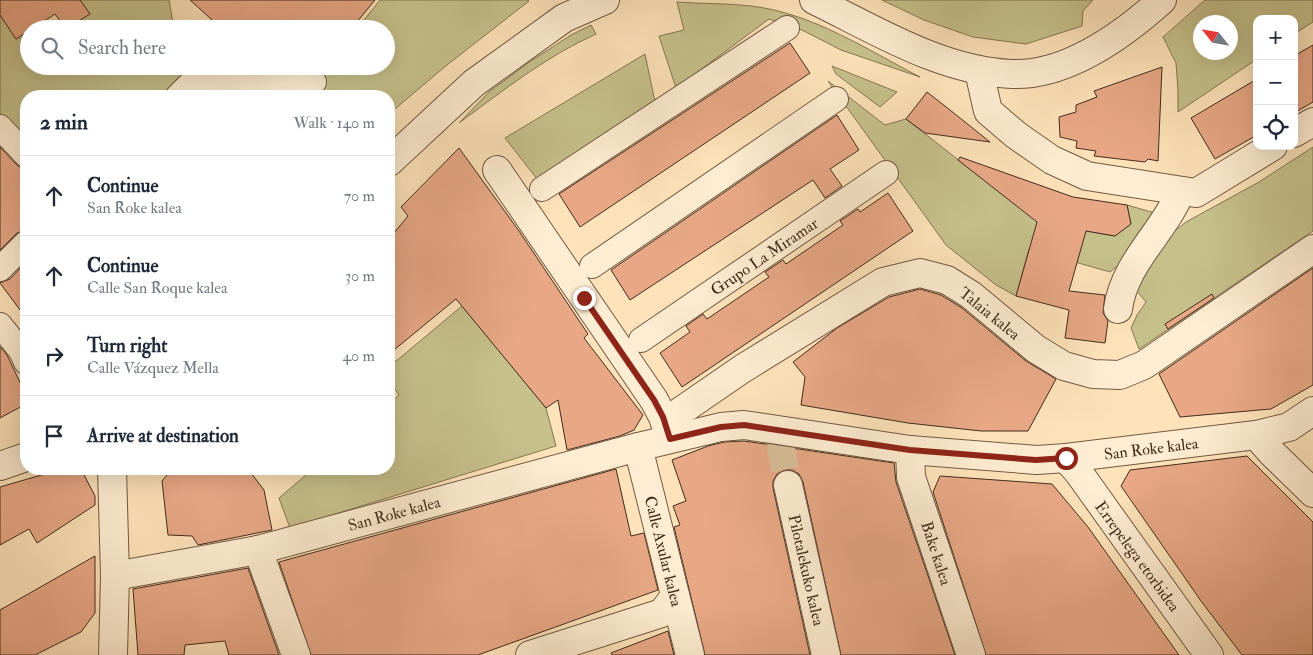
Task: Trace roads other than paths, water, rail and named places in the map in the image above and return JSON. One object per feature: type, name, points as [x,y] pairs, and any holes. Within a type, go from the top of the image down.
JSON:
[{"type":"street","points":[[395,156],[474,82],[564,18],[605,0]]},
{"type":"street","points":[[814,0],[926,54],[979,71],[1014,74],[1062,66],[1100,48],[1145,16],[1162,0]]},
{"type":"street","points":[[542,189],[787,28]]},
{"type":"street","points":[[979,71],[988,111],[1016,135],[1052,160],[1087,176],[1189,192]]},
{"type":"street","points":[[184,90],[196,79],[314,82]]},
{"type":"street","points":[[592,266],[836,99]]},
{"type":"street","points":[[1298,131],[1313,122]]},
{"type":"street","points":[[0,127],[20,149]]},
{"type":"street","points":[[1118,309],[1119,299],[1137,258],[1175,206],[1189,192],[1266,150]]},
{"type":"street","points":[[497,170],[654,400],[668,431]]},
{"type":"street","name":"Grupo La Miramar","points":[[641,340],[886,173]]},
{"type":"street","name":"Talaia kalea","points":[[668,431],[742,369],[883,282],[920,273],[947,280],[971,295],[1036,349],[1064,366],[1093,374],[1120,375],[1144,365],[1313,248]]},
{"type":"street","points":[[0,269],[20,249]]},
{"type":"street","points":[[0,325],[20,350]]},
{"type":"street","name":"San Roke kalea","points":[[114,576],[258,550],[638,447],[668,431],[744,425],[778,436],[910,450],[1036,460],[1256,435],[1289,427],[1313,411]]},
{"type":"street","points":[[1256,435],[1313,493]]},
{"type":"street","name":"Calle Axular kalea","points":[[638,447],[690,655]]},
{"type":"street","name":"Bake kalea","points":[[910,450],[912,477],[971,655]]},
{"type":"street","name":"Errepelega etorbidea","points":[[1066,458],[1079,473],[1209,655]]},
{"type":"street","points":[[0,466],[20,459]]},
{"type":"street","points":[[108,654],[114,576],[112,475]]},
{"type":"street","name":"Pilotalekuko kalea","points":[[788,485],[826,655]]},
{"type":"street","points":[[258,550],[296,655]]},
{"type":"street","points":[[530,655],[662,613],[675,596]]},
{"type":"tunnel","points":[[780,442],[788,485]]}]
